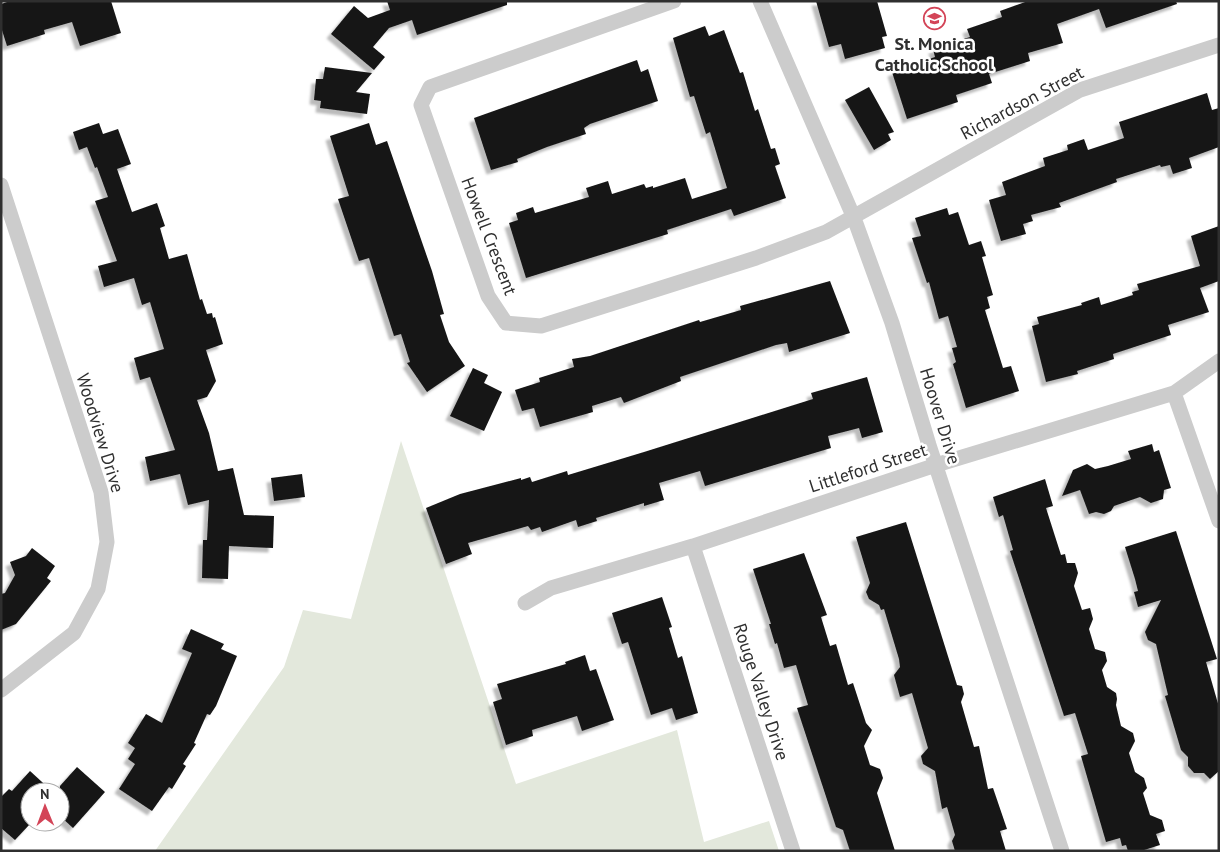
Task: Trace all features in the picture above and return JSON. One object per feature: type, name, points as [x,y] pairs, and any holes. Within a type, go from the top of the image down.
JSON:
[{"type":"street","name":"Howell Crescent","points":[[674,1],[430,87],[421,104],[488,296],[506,323],[541,326],[756,258],[826,232],[854,218]]},
{"type":"street","name":"Hoover Drive","points":[[760,1],[854,218],[892,323],[936,465],[1062,851]]},
{"type":"street","name":"Richardson Street","points":[[854,218],[1080,90],[1219,45]]},
{"type":"street","name":"Woodview Drive","points":[[1,185],[101,492],[107,542],[98,589],[74,633],[1,690]]},
{"type":"street","name":"Littleford Street","points":[[525,603],[551,588],[693,546],[936,465],[1174,393],[1219,361]]},
{"type":"street","points":[[1174,393],[1219,521]]},
{"type":"street","name":"Rouge Valley Drive","points":[[693,546],[792,851]]},
{"type":"shaded area","points":[[401,441],[516,784],[677,730],[704,842],[769,821],[779,851],[155,851],[284,667],[303,610],[351,619]]},
{"type":"building","points":[[10,1],[111,1],[121,33],[80,46],[72,22],[44,30],[45,34],[7,46],[1,27],[1,4]]},
{"type":"building","points":[[387,1],[507,1],[507,5],[417,35],[412,20],[389,28],[373,47],[385,57],[374,70],[331,34],[354,6],[368,18],[390,10]]},
{"type":"building","points":[[816,1],[877,1],[887,36],[882,37],[885,48],[845,59],[841,44],[829,47]]},
{"type":"building","points":[[1028,1],[1176,1],[1177,4],[1106,28],[1099,9],[1057,24],[1063,43],[1028,53],[1030,61],[989,74],[992,83],[956,95],[958,102],[907,119],[892,72],[935,57],[933,49],[970,37],[967,29],[1002,17],[1000,11]]},
{"type":"building","points":[[705,26],[709,36],[724,30],[740,73],[743,72],[755,111],[758,109],[771,149],[775,148],[780,164],[775,166],[786,198],[734,216],[731,209],[667,230],[668,234],[526,278],[509,223],[518,220],[516,213],[533,207],[535,213],[589,197],[586,188],[608,181],[612,194],[644,184],[646,188],[653,186],[653,188],[685,178],[692,199],[727,188],[710,132],[706,134],[694,96],[690,97],[673,38]]},
{"type":"building","points":[[637,60],[641,72],[648,69],[658,101],[590,124],[584,128],[586,134],[517,159],[518,162],[491,170],[474,118]]},
{"type":"building","points":[[325,67],[372,73],[356,92],[370,94],[367,114],[320,108],[321,101],[314,100],[316,79],[323,79]]},
{"type":"building","points":[[869,87],[894,132],[888,134],[891,140],[874,150],[845,100]]},
{"type":"building","points":[[1207,93],[1212,110],[1219,108],[1219,147],[1189,158],[1192,168],[1173,174],[1170,165],[1161,167],[1160,165],[1116,179],[1117,182],[1059,203],[1061,207],[1031,215],[1033,221],[1023,224],[1026,234],[1001,241],[989,200],[1006,195],[1002,182],[1045,166],[1043,158],[1068,150],[1067,145],[1084,139],[1088,150],[1124,138],[1119,122]]},
{"type":"building","points":[[99,123],[103,134],[118,129],[131,164],[117,169],[132,212],[157,203],[165,226],[160,228],[169,259],[187,254],[200,300],[202,299],[207,314],[212,313],[213,318],[215,317],[223,344],[206,350],[216,381],[207,397],[197,400],[209,433],[218,471],[233,468],[244,515],[274,516],[273,548],[229,546],[228,579],[202,578],[203,540],[207,540],[209,500],[188,505],[180,474],[150,481],[145,457],[175,450],[150,377],[140,380],[134,358],[164,349],[150,302],[142,305],[134,278],[104,287],[98,266],[117,261],[95,201],[108,197],[87,147],[79,150],[73,132]]},
{"type":"building","points":[[369,123],[376,145],[387,141],[432,271],[444,314],[440,315],[449,342],[465,366],[427,392],[407,363],[410,362],[401,334],[394,336],[369,258],[359,261],[338,199],[349,196],[330,136]]},
{"type":"building","points":[[947,208],[949,215],[958,212],[969,245],[981,241],[986,256],[982,257],[993,295],[987,297],[990,308],[985,310],[1003,368],[1011,366],[1019,391],[966,408],[953,364],[956,362],[952,348],[957,347],[948,316],[939,319],[929,282],[927,283],[912,238],[921,236],[915,218]]},
{"type":"building","points":[[1219,226],[1219,281],[1200,288],[1209,312],[1168,325],[1171,335],[1113,354],[1114,359],[1077,371],[1078,374],[1046,382],[1032,326],[1039,324],[1037,317],[1082,305],[1081,303],[1099,297],[1101,305],[1133,295],[1132,292],[1139,290],[1137,284],[1200,266],[1191,236]]},
{"type":"building","points":[[830,281],[850,333],[789,352],[787,343],[776,345],[680,377],[681,381],[624,403],[621,397],[592,406],[593,412],[540,427],[534,408],[522,411],[515,390],[540,382],[539,378],[574,367],[572,359],[590,356],[699,320],[700,322],[741,310],[740,306]]},
{"type":"building","points":[[473,368],[488,375],[484,383],[502,392],[484,431],[450,416]]},
{"type":"building","points":[[867,377],[883,432],[862,438],[859,428],[828,436],[831,448],[705,486],[700,471],[659,483],[664,500],[644,506],[644,503],[596,518],[597,521],[578,527],[576,520],[542,532],[540,527],[531,530],[528,526],[468,543],[472,554],[446,564],[426,508],[460,494],[521,478],[521,480],[530,477],[532,482],[567,471],[568,475],[813,399],[811,393]]},
{"type":"building","points":[[1152,444],[1154,452],[1159,450],[1171,488],[1164,490],[1163,499],[1151,503],[1140,497],[1114,506],[1111,511],[1104,514],[1096,512],[1089,514],[1080,490],[1062,496],[1073,470],[1087,464],[1095,469],[1131,459],[1128,451]]},
{"type":"building","points":[[302,474],[305,497],[274,501],[271,478]]},
{"type":"building","points":[[1045,479],[1053,506],[1046,508],[1061,555],[1065,554],[1067,563],[1075,563],[1078,573],[1074,586],[1082,610],[1090,608],[1093,619],[1089,629],[1095,649],[1105,652],[1107,661],[1102,670],[1107,687],[1116,693],[1116,705],[1121,726],[1133,733],[1135,741],[1129,753],[1135,772],[1144,778],[1147,788],[1143,793],[1150,815],[1162,820],[1165,831],[1156,834],[1160,845],[1141,851],[1128,851],[1126,845],[1122,846],[1120,838],[1106,842],[1081,756],[1088,754],[1075,713],[1064,716],[1010,551],[1013,550],[1003,515],[999,517],[993,497]]},
{"type":"building","points":[[906,522],[957,685],[962,686],[964,694],[961,702],[974,747],[979,746],[988,789],[993,788],[1007,829],[1000,831],[1006,851],[955,851],[952,841],[955,835],[947,807],[942,809],[935,771],[923,764],[921,756],[928,748],[912,693],[900,697],[894,675],[900,667],[899,659],[884,609],[881,610],[879,605],[869,599],[866,592],[870,583],[856,537]]},
{"type":"building","points":[[1176,531],[1217,659],[1206,662],[1219,707],[1219,771],[1210,779],[1204,773],[1194,773],[1188,766],[1188,757],[1181,750],[1165,696],[1168,695],[1156,644],[1148,640],[1145,632],[1161,600],[1138,607],[1134,592],[1138,591],[1125,547]]},
{"type":"building","points":[[32,548],[55,566],[47,578],[51,581],[16,624],[1,630],[1,594],[5,593],[15,575],[10,562],[26,556]]},
{"type":"building","points":[[804,553],[827,615],[821,617],[830,646],[836,644],[848,685],[853,683],[866,723],[872,730],[864,746],[870,765],[880,769],[883,778],[877,793],[895,851],[850,851],[843,830],[836,827],[797,708],[808,705],[796,665],[784,668],[777,643],[775,644],[769,624],[771,624],[753,569]]},
{"type":"building","points":[[662,597],[672,627],[669,628],[678,658],[682,656],[698,713],[676,720],[672,708],[651,715],[628,642],[622,644],[612,613]]},
{"type":"building","points":[[191,629],[224,644],[221,649],[237,656],[216,706],[210,715],[207,714],[194,743],[196,744],[183,764],[186,766],[172,789],[169,787],[152,811],[119,789],[135,764],[128,759],[135,748],[128,743],[146,714],[162,723],[192,653],[182,649]]},
{"type":"building","points":[[585,655],[590,671],[596,669],[614,720],[582,731],[577,716],[532,730],[533,736],[506,745],[493,702],[502,699],[497,684],[566,664],[565,662]]},
{"type":"building","points":[[77,767],[105,792],[73,828],[70,825],[70,782],[64,782]]},
{"type":"building","points":[[30,771],[42,782],[20,782]]},
{"type":"building","points":[[20,782],[20,832],[22,832],[15,840],[1,828],[1,797],[9,789],[12,791]]},
{"type":"place","name":"St. Monica Catholic School","points":[[934,19]]}]
